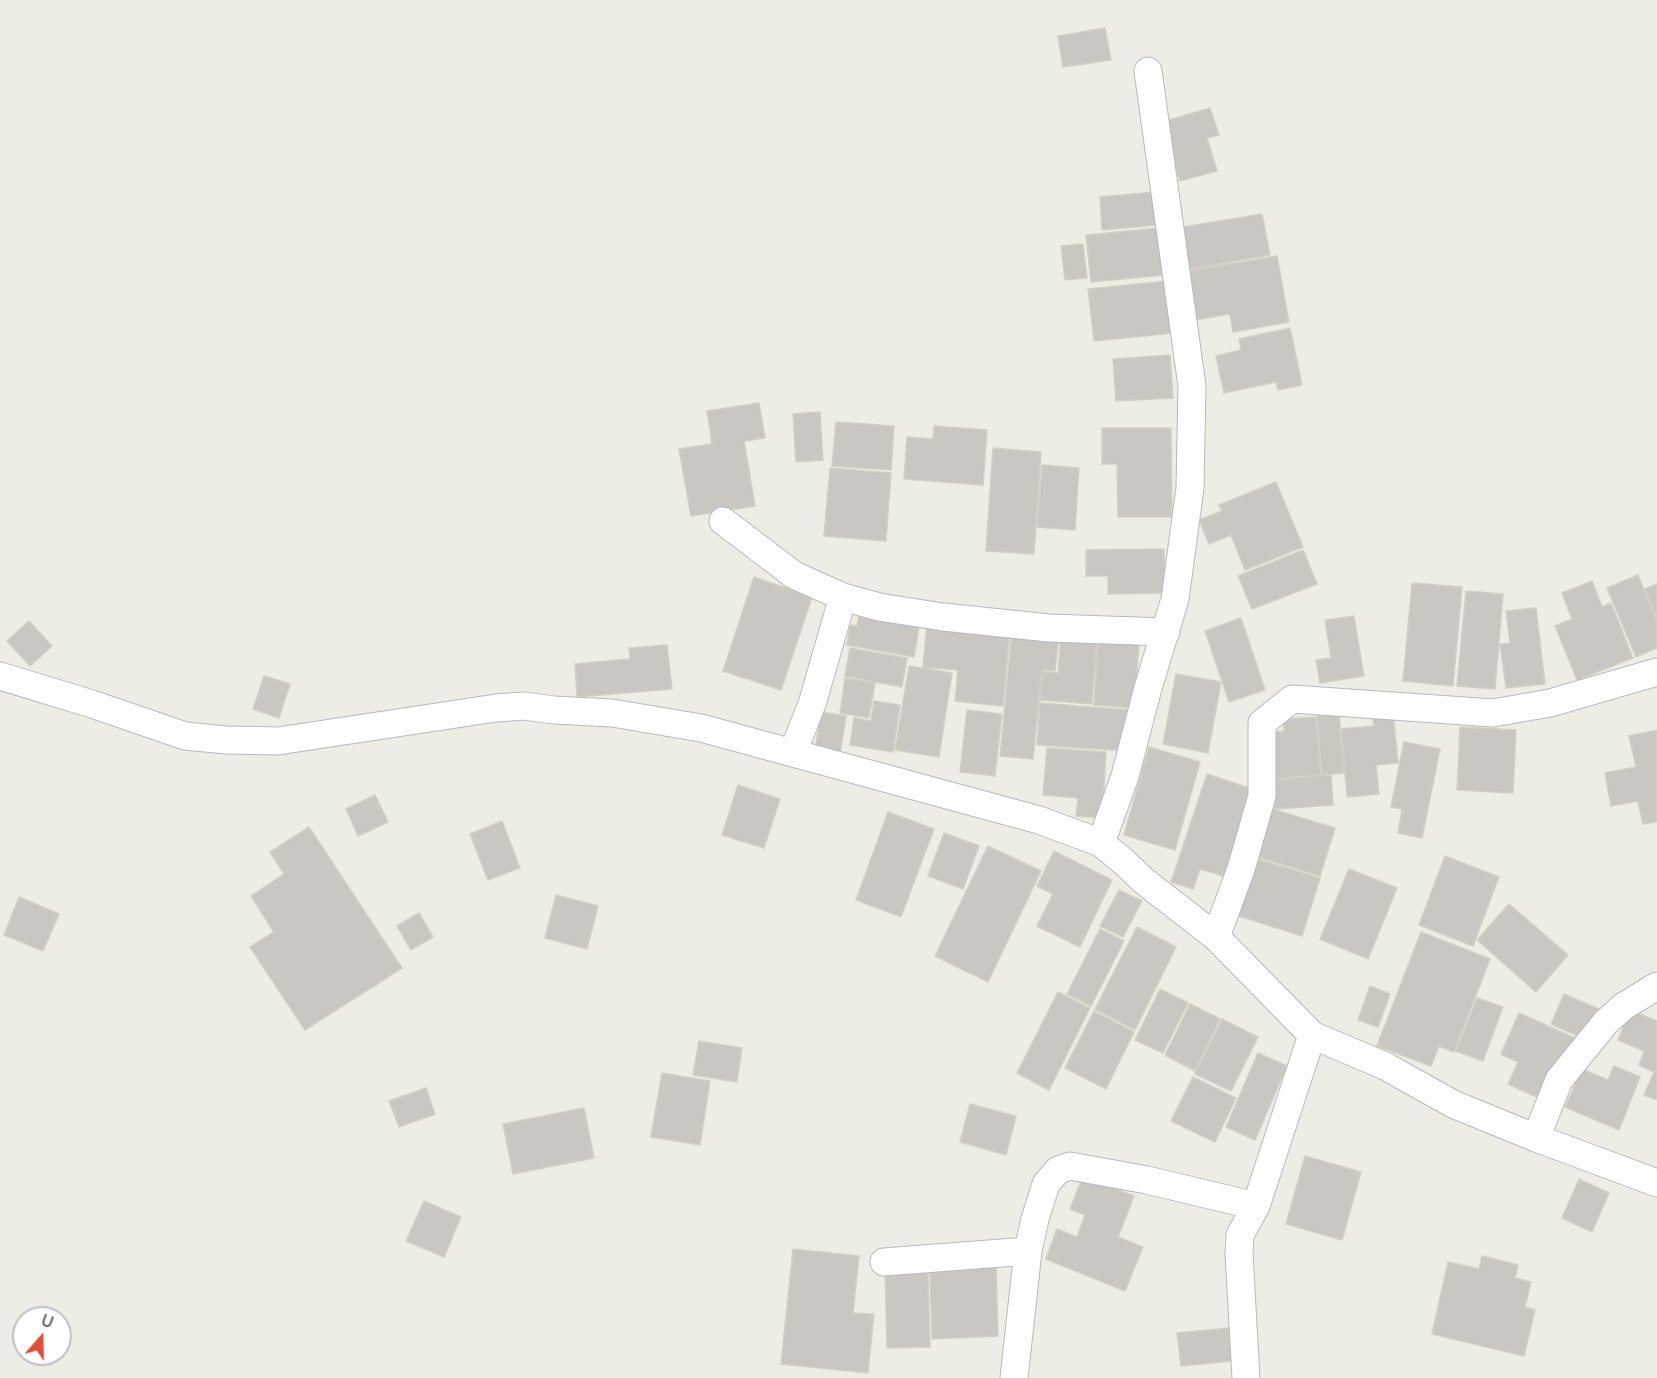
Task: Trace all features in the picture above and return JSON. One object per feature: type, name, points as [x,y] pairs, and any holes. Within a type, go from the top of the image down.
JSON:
[{"type":"street","points":[[1101,843],[1125,776],[1175,599],[1190,488],[1192,386],[1148,71]]},
{"type":"street","points":[[723,521],[794,575],[843,597],[879,607],[1049,628],[1166,632]]},
{"type":"street","points":[[793,752],[812,704],[843,597]]},
{"type":"street","points":[[1216,937],[1241,869],[1262,796],[1263,723],[1292,699],[1493,713],[1550,703],[1657,672]]},
{"type":"street","points":[[0,676],[92,704],[184,736],[206,738],[278,741],[496,708],[524,706],[612,713],[690,726],[1012,812],[1101,843],[1144,881],[1216,937],[1312,1035],[1385,1066],[1453,1104],[1657,1183]]},
{"type":"street","points":[[1536,1138],[1559,1080],[1606,1022],[1624,1006],[1657,986]]},
{"type":"street","points":[[1246,1378],[1240,1235],[1256,1206],[1312,1035]]},
{"type":"street","points":[[1014,1378],[1028,1251],[1046,1184],[1058,1170],[1070,1166],[1147,1180],[1256,1206]]},
{"type":"street","points":[[884,1262],[1028,1251]]},
{"type":"building","points":[[1105,28],[1111,60],[1063,67],[1058,36]]},
{"type":"building","points":[[1210,108],[1219,135],[1207,138],[1217,171],[1180,181],[1162,122]]},
{"type":"building","points":[[1154,192],[1157,225],[1102,230],[1100,197]]},
{"type":"building","points":[[1262,214],[1270,255],[1190,269],[1183,227]]},
{"type":"building","points":[[1160,228],[1165,275],[1091,282],[1086,235]]},
{"type":"building","points":[[1083,244],[1087,278],[1065,280],[1061,246]]},
{"type":"building","points":[[1277,256],[1289,322],[1233,332],[1230,314],[1195,320],[1186,271]]},
{"type":"building","points":[[1167,281],[1173,333],[1094,341],[1088,289]]},
{"type":"building","points":[[1290,328],[1302,385],[1278,390],[1276,382],[1224,393],[1216,356],[1241,350],[1239,339]]},
{"type":"building","points":[[1170,355],[1173,398],[1116,401],[1113,359]]},
{"type":"building","points":[[759,403],[765,438],[744,441],[755,506],[691,516],[679,449],[712,444],[707,411]]},
{"type":"building","points":[[820,412],[823,460],[796,462],[793,414]]},
{"type":"building","points":[[836,422],[894,426],[891,470],[832,466]]},
{"type":"building","points":[[934,426],[987,430],[983,485],[904,479],[907,437],[933,439]]},
{"type":"building","points":[[1102,428],[1171,428],[1172,517],[1118,517],[1117,464],[1102,464]]},
{"type":"building","points":[[993,448],[1041,452],[1034,554],[986,551]]},
{"type":"building","points":[[1042,465],[1079,468],[1075,530],[1037,527]]},
{"type":"building","points":[[830,468],[891,473],[886,541],[824,536]]},
{"type":"building","points":[[1276,482],[1303,547],[1245,570],[1231,535],[1209,544],[1199,520],[1222,511],[1219,505]]},
{"type":"building","points":[[1164,549],[1165,593],[1108,594],[1108,576],[1086,576],[1086,550]]},
{"type":"building","points":[[1303,550],[1317,584],[1252,609],[1238,576]]},
{"type":"building","points":[[1638,575],[1657,622],[1657,648],[1636,657],[1607,588]]},
{"type":"building","points":[[754,577],[812,597],[781,690],[723,671]]},
{"type":"building","points":[[1592,581],[1602,607],[1611,603],[1633,658],[1577,680],[1555,626],[1572,619],[1562,593]]},
{"type":"building","points":[[1412,583],[1462,587],[1453,686],[1403,681]]},
{"type":"building","points":[[1657,584],[1657,619],[1645,589]]},
{"type":"building","points":[[1466,591],[1503,594],[1495,689],[1457,686]]},
{"type":"building","points":[[1536,608],[1545,684],[1506,688],[1500,644],[1510,643],[1506,611]]},
{"type":"building","points":[[860,611],[920,621],[914,657],[847,645],[850,625],[857,626]]},
{"type":"building","points":[[1354,616],[1364,676],[1320,683],[1316,660],[1331,658],[1325,620]]},
{"type":"building","points":[[1241,618],[1265,690],[1229,702],[1205,631]]},
{"type":"building","points":[[29,621],[52,646],[30,666],[7,641]]},
{"type":"building","points":[[927,623],[1010,631],[1003,706],[955,701],[958,670],[923,667]]},
{"type":"building","points":[[1012,631],[1059,635],[1055,671],[1042,670],[1033,759],[1000,756]]},
{"type":"building","points":[[1061,635],[1097,638],[1092,704],[1040,700],[1043,672],[1058,673]]},
{"type":"building","points":[[1098,638],[1139,641],[1135,708],[1094,705]]},
{"type":"building","points":[[667,645],[672,689],[577,697],[575,664],[630,659],[629,648]]},
{"type":"building","points":[[850,648],[907,658],[902,687],[845,676]]},
{"type":"building","points":[[909,666],[952,673],[939,757],[895,750]]},
{"type":"building","points":[[1176,674],[1221,682],[1208,753],[1163,744]]},
{"type":"building","points":[[264,676],[290,684],[279,718],[253,709]]},
{"type":"building","points":[[845,678],[875,683],[869,718],[840,713]]},
{"type":"building","points":[[874,701],[900,705],[893,752],[850,745],[854,718],[871,721]]},
{"type":"building","points":[[1040,703],[1129,710],[1126,751],[1037,745]]},
{"type":"building","points":[[967,710],[1002,714],[995,776],[960,772]]},
{"type":"building","points":[[1393,711],[1398,763],[1376,765],[1379,794],[1347,797],[1341,729],[1374,726],[1372,712]]},
{"type":"building","points":[[821,712],[846,716],[840,754],[815,750]]},
{"type":"building","points":[[1339,714],[1344,773],[1322,775],[1317,716]]},
{"type":"building","points":[[1316,717],[1321,775],[1272,779],[1268,733],[1284,731],[1283,719]]},
{"type":"building","points":[[1460,727],[1516,730],[1513,793],[1457,790]]},
{"type":"building","points":[[1657,730],[1657,822],[1643,824],[1638,801],[1611,806],[1605,773],[1636,767],[1629,736]]},
{"type":"building","points":[[1404,742],[1440,749],[1422,838],[1398,833],[1402,809],[1391,807]]},
{"type":"building","points":[[1149,747],[1200,762],[1175,850],[1124,835]]},
{"type":"building","points":[[1047,748],[1106,752],[1102,818],[1076,816],[1078,798],[1043,795]]},
{"type":"building","points":[[1207,774],[1255,790],[1227,877],[1200,869],[1193,889],[1171,882]]},
{"type":"building","points":[[1331,775],[1333,805],[1275,809],[1272,780]]},
{"type":"building","points":[[738,785],[780,799],[764,848],[722,835]]},
{"type":"building","points":[[375,795],[388,822],[358,836],[346,809]]},
{"type":"building","points":[[1272,809],[1335,828],[1320,876],[1258,857]]},
{"type":"building","points":[[888,812],[934,829],[901,917],[856,900]]},
{"type":"building","points":[[502,821],[520,868],[488,880],[470,834]]},
{"type":"building","points":[[309,827],[402,968],[305,1030],[250,947],[274,932],[251,896],[284,874],[270,852]]},
{"type":"building","points":[[944,833],[979,846],[963,889],[928,876]]},
{"type":"building","points":[[988,846],[1041,871],[988,982],[935,956]]},
{"type":"building","points":[[1054,851],[1112,880],[1080,947],[1037,926],[1053,894],[1037,886]]},
{"type":"building","points":[[1445,856],[1499,877],[1473,946],[1419,925]]},
{"type":"building","points":[[1254,858],[1320,878],[1302,936],[1236,915]]},
{"type":"building","points":[[1349,869],[1397,888],[1368,959],[1320,939]]},
{"type":"building","points":[[1119,890],[1142,901],[1123,937],[1100,926]]},
{"type":"building","points":[[556,895],[598,906],[587,949],[545,938]]},
{"type":"building","points":[[19,897],[59,914],[43,951],[4,935]]},
{"type":"building","points":[[1509,904],[1568,955],[1536,992],[1477,940]]},
{"type":"building","points":[[419,913],[433,937],[411,950],[397,926]]},
{"type":"building","points":[[1137,927],[1176,947],[1135,1030],[1095,1009]]},
{"type":"building","points":[[1100,929],[1124,941],[1091,1006],[1067,994]]},
{"type":"building","points":[[1421,932],[1490,959],[1454,1052],[1439,1046],[1431,1066],[1377,1046]]},
{"type":"building","points":[[1370,986],[1390,994],[1378,1027],[1358,1020]]},
{"type":"building","points":[[1160,989],[1188,1003],[1163,1053],[1135,1040]]},
{"type":"building","points":[[1058,992],[1090,1008],[1049,1090],[1017,1073]]},
{"type":"building","points":[[1564,994],[1601,1010],[1587,1040],[1551,1024]]},
{"type":"building","points":[[1477,998],[1503,1007],[1483,1061],[1456,1051]]},
{"type":"building","points":[[1190,1004],[1220,1019],[1195,1071],[1165,1055]]},
{"type":"building","points":[[1630,1010],[1657,1021],[1657,1100],[1644,1095],[1654,1072],[1639,1065],[1644,1051],[1618,1040]]},
{"type":"building","points":[[1094,1011],[1134,1032],[1106,1089],[1065,1068]]},
{"type":"building","points":[[1519,1013],[1577,1039],[1541,1099],[1508,1084],[1518,1062],[1501,1054]]},
{"type":"building","points":[[1222,1019],[1258,1037],[1231,1091],[1195,1074]]},
{"type":"building","points":[[699,1041],[742,1048],[737,1082],[693,1075]]},
{"type":"building","points":[[1258,1053],[1287,1066],[1255,1140],[1226,1127]]},
{"type":"building","points":[[1614,1066],[1640,1077],[1619,1130],[1565,1107],[1582,1069],[1608,1080]]},
{"type":"building","points":[[662,1073],[710,1081],[700,1145],[651,1137]]},
{"type":"building","points":[[1193,1077],[1236,1098],[1215,1142],[1171,1121]]},
{"type":"building","points":[[426,1088],[435,1114],[399,1127],[389,1101]]},
{"type":"building","points":[[970,1104],[1016,1116],[1006,1155],[960,1142]]},
{"type":"building","points":[[584,1108],[594,1158],[513,1174],[503,1124]]},
{"type":"building","points":[[1305,1156],[1361,1172],[1342,1240],[1286,1224]]},
{"type":"building","points":[[1083,1176],[1134,1196],[1118,1237],[1143,1247],[1125,1291],[1046,1259],[1057,1229],[1077,1237],[1085,1215],[1070,1209]]},
{"type":"building","points":[[1579,1179],[1609,1193],[1592,1232],[1562,1218]]},
{"type":"building","points":[[424,1201],[461,1217],[444,1257],[406,1241]]},
{"type":"building","points":[[793,1249],[859,1256],[853,1313],[874,1314],[868,1373],[781,1364]]},
{"type":"building","points":[[1482,1256],[1518,1265],[1515,1278],[1531,1282],[1525,1307],[1535,1310],[1524,1356],[1432,1334],[1448,1262],[1479,1269]]},
{"type":"building","points":[[996,1267],[998,1336],[932,1339],[930,1270]]},
{"type":"building","points":[[928,1269],[930,1347],[887,1348],[885,1271]]},
{"type":"building","points":[[1229,1328],[1232,1361],[1181,1366],[1177,1333]]}]
